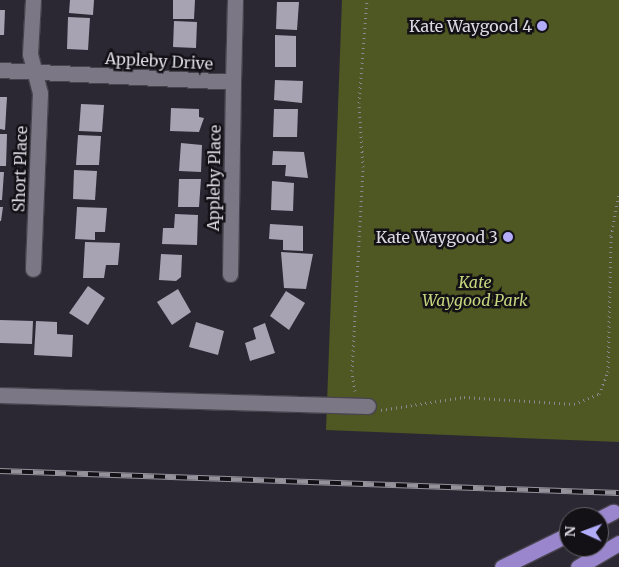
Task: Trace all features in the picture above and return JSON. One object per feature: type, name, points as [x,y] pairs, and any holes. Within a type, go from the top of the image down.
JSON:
[{"type":"highway","points":[[502,567],[559,539]]},
{"type":"highway","points":[[578,567],[619,543]]},
{"type":"street","name":"Short Place","points":[[33,0],[30,54],[40,93],[33,268]]},
{"type":"street","name":"Appleby Drive","points":[[0,70],[233,82],[235,0]]},
{"type":"street","name":"Appleby Place","points":[[230,274],[233,82]]},
{"type":"street","points":[[0,395],[368,406]]},
{"type":"path","points":[[367,0],[359,103],[363,167],[352,371],[355,392],[368,406],[391,411],[492,396],[574,404],[599,394],[608,372],[611,236],[619,193]]},
{"type":"green space","name":"Kate Waygood Park","points":[[342,0],[619,0],[619,442],[326,430]]},
{"type":"building","points":[[70,0],[94,0],[93,15],[69,13]]},
{"type":"building","points":[[173,0],[195,0],[194,19],[173,19]]},
{"type":"building","points":[[277,2],[299,2],[297,30],[276,29]]},
{"type":"building","points":[[0,10],[5,10],[4,35],[0,35]]},
{"type":"building","points":[[68,17],[90,18],[88,50],[67,49]]},
{"type":"building","points":[[174,21],[197,22],[196,48],[173,47]]},
{"type":"building","points":[[275,35],[296,36],[296,67],[275,67]]},
{"type":"building","points":[[275,80],[303,81],[302,103],[274,100]]},
{"type":"building","points":[[0,97],[7,97],[5,130],[0,129]]},
{"type":"building","points":[[81,104],[104,105],[102,132],[79,131]]},
{"type":"building","points":[[171,108],[199,109],[199,117],[204,118],[199,132],[170,131]]},
{"type":"building","points":[[274,109],[298,109],[297,137],[273,137]]},
{"type":"building","points":[[0,134],[7,134],[6,166],[0,166]]},
{"type":"building","points":[[78,135],[101,136],[99,165],[76,165]]},
{"type":"building","points":[[181,143],[202,145],[201,172],[179,171]]},
{"type":"building","points":[[273,151],[304,152],[308,178],[285,176],[286,165],[272,165]]},
{"type":"building","points":[[74,170],[97,171],[95,200],[73,199]]},
{"type":"building","points":[[0,172],[4,172],[2,200],[0,200]]},
{"type":"building","points":[[179,179],[201,179],[199,207],[178,207]]},
{"type":"building","points":[[272,181],[294,183],[293,211],[271,210]]},
{"type":"building","points":[[0,207],[3,207],[1,221],[0,221]]},
{"type":"building","points":[[77,207],[107,208],[105,232],[95,232],[95,240],[75,239]]},
{"type":"building","points":[[175,214],[198,215],[197,245],[162,244],[163,228],[174,228]]},
{"type":"building","points":[[270,224],[303,226],[303,251],[283,250],[283,240],[269,239]]},
{"type":"building","points":[[85,242],[120,243],[118,265],[106,265],[104,278],[83,278]]},
{"type":"building","points":[[281,252],[313,254],[306,289],[284,288]]},
{"type":"building","points":[[161,254],[182,255],[181,277],[176,281],[159,280]]},
{"type":"building","points":[[88,286],[105,298],[88,325],[69,313]]},
{"type":"building","points":[[178,289],[191,312],[172,325],[157,302]]},
{"type":"building","points":[[286,291],[305,303],[289,330],[270,316]]},
{"type":"building","points":[[0,320],[33,321],[32,344],[0,343]]},
{"type":"building","points":[[36,321],[57,322],[57,334],[73,335],[72,357],[34,355]]},
{"type":"building","points":[[196,322],[224,331],[218,355],[189,347]]},
{"type":"building","points":[[265,323],[275,353],[250,361],[245,343],[256,339],[253,328]]},
{"type":"railway","points":[[0,471],[619,493]]},
{"type":"place","name":"Kate Waygood 4","points":[[542,26]]},
{"type":"place","name":"Kate Waygood 3","points":[[508,237]]}]
